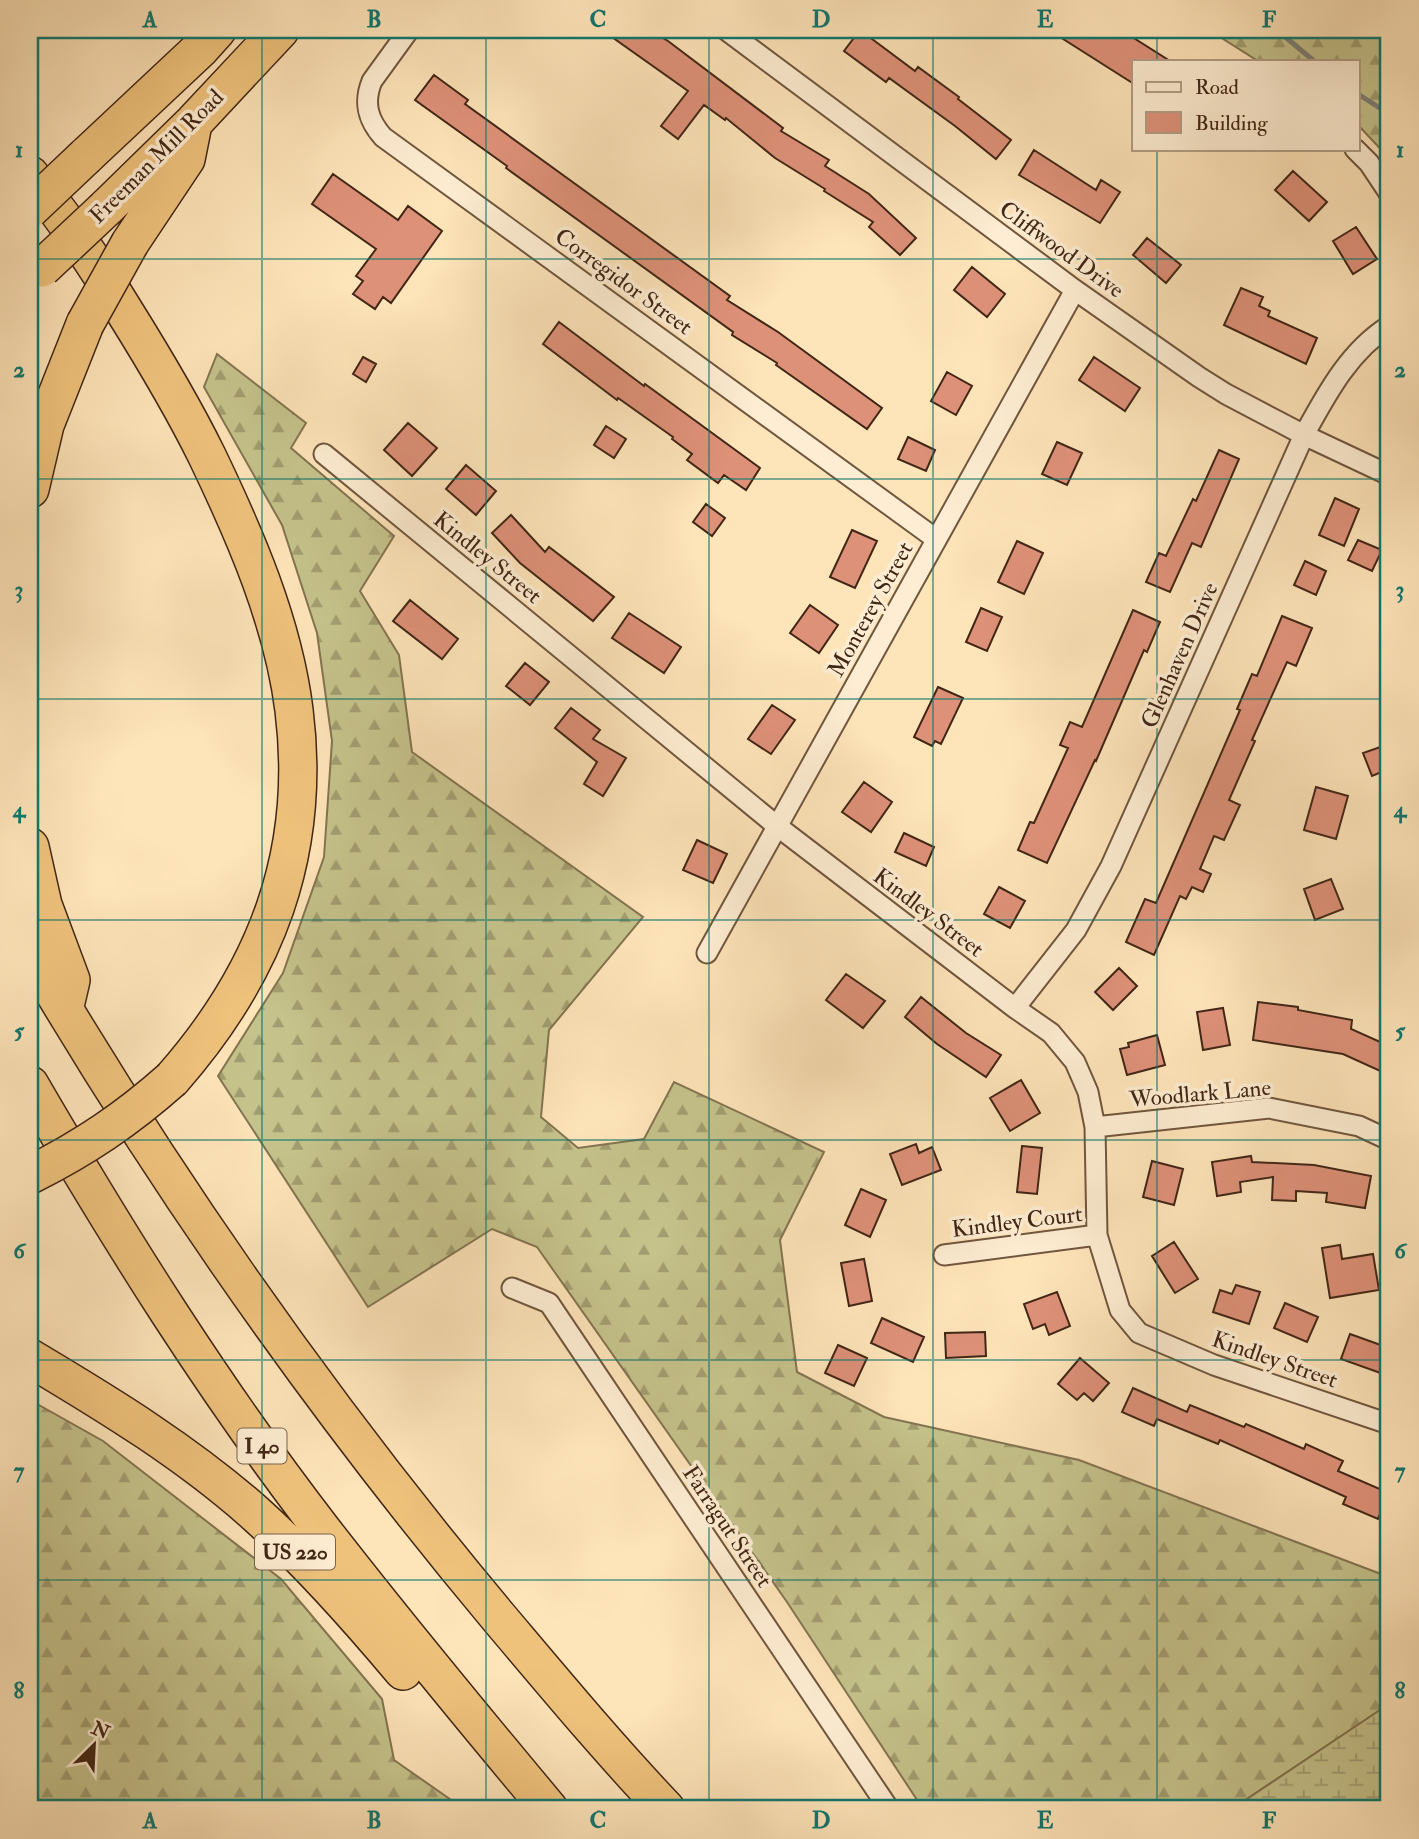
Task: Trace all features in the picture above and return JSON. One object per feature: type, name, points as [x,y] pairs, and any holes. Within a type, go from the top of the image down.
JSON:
[{"type":"highway","name":"Freeman Mill Road","points":[[30,209],[217,30]]},
{"type":"highway","name":"Freeman Mill Road","points":[[36,274],[194,122],[279,30]]},
{"type":"highway","points":[[30,489],[46,425],[85,324],[130,243],[187,159],[194,122]]},
{"type":"highway","points":[[30,175],[97,266],[189,418],[247,544],[267,599],[294,708],[298,761],[297,809],[291,850],[280,893],[250,971],[227,1009],[201,1046],[172,1079],[143,1105],[97,1139],[30,1175]]},
{"type":"highway","points":[[30,847],[43,905],[71,980],[64,1010]]},
{"type":"highway","points":[[30,952],[182,1197],[332,1409],[434,1540],[549,1677],[666,1809]]},
{"type":"highway","name":"I 40","points":[[30,1085],[172,1317],[321,1529],[539,1797]]},
{"type":"highway","name":"US 220","points":[[30,1358],[104,1401],[172,1448],[257,1514],[318,1574],[432,1705],[539,1797]]},
{"type":"street","name":"Corregidor Street","points":[[409,30],[369,89],[367,100],[370,119],[383,137],[936,539]]},
{"type":"street","name":"Cliffwood Drive","points":[[726,30],[1075,290],[1217,388],[1304,435],[1389,475]]},
{"type":"street","points":[[1356,150],[1389,193]]},
{"type":"street","name":"Monterey Street","points":[[707,953],[1075,290]]},
{"type":"street","name":"Glenhaven Drive","points":[[1015,1008],[1076,930],[1111,866],[1304,435],[1327,393],[1343,370],[1371,340],[1389,326]]},
{"type":"street","name":"Kindley Street","points":[[324,454],[777,826],[1051,1033],[1076,1062],[1088,1092],[1095,1127],[1097,1236],[1120,1310],[1139,1333],[1214,1365],[1389,1424]]},
{"type":"street","name":"Woodlark Lane","points":[[1095,1127],[1269,1108],[1359,1126],[1389,1140]]},
{"type":"street","name":"Kindley Court","points":[[944,1255],[1097,1236]]},
{"type":"street","name":"Farragut Street","points":[[512,1288],[549,1303],[889,1809]]},
{"type":"green space","points":[[1209,30],[1389,30],[1389,158],[1360,127],[1360,60],[1256,60]]},
{"type":"green space","points":[[217,354],[306,423],[291,448],[394,536],[360,591],[399,655],[412,752],[643,917],[549,1030],[541,1117],[578,1148],[644,1139],[674,1082],[824,1152],[780,1240],[797,1372],[884,1417],[1079,1460],[1389,1577],[1389,1704],[1232,1809],[923,1809],[787,1602],[537,1247],[492,1229],[368,1307],[218,1076],[283,973],[324,857],[332,741],[317,633],[282,525],[204,387]]},
{"type":"green space","points":[[30,1400],[103,1441],[281,1579],[382,1699],[394,1760],[464,1809],[30,1809]]},
{"type":"green space","points":[[1389,1704],[1389,1809],[1232,1809]]},
{"type":"building","points":[[602,30],[649,30],[668,41],[783,128],[781,131],[829,160],[825,166],[869,194],[916,238],[900,255],[869,227],[873,222],[775,158],[726,118],[725,120],[704,105],[678,139],[661,126],[688,91]]},
{"type":"building","points":[[860,30],[915,71],[918,67],[1011,140],[996,159],[889,78],[886,82],[844,51]]},
{"type":"building","points":[[1049,30],[1121,30],[1168,60],[1132,60],[1132,83]]},
{"type":"building","points":[[434,75],[468,100],[465,104],[730,296],[727,300],[778,332],[882,408],[867,429],[776,365],[777,363],[732,335],[733,332],[415,100]]},
{"type":"building","points":[[1034,150],[1096,190],[1101,180],[1120,192],[1100,223],[1019,175]]},
{"type":"building","points":[[1293,171],[1327,202],[1309,221],[1275,190]]},
{"type":"building","points":[[333,174],[398,220],[408,206],[442,231],[391,303],[383,297],[375,309],[353,294],[363,281],[356,276],[376,249],[312,204]]},
{"type":"building","points":[[1356,227],[1377,259],[1353,274],[1333,241]]},
{"type":"building","points":[[1147,238],[1181,265],[1166,283],[1133,255]]},
{"type":"building","points":[[972,267],[1005,294],[987,317],[954,290]]},
{"type":"building","points":[[1241,288],[1263,297],[1259,306],[1270,311],[1268,316],[1317,338],[1306,364],[1224,325]]},
{"type":"building","points":[[559,322],[760,468],[746,490],[724,475],[718,483],[687,460],[692,454],[672,439],[673,437],[618,398],[617,400],[543,344]]},
{"type":"building","points":[[363,357],[376,364],[366,382],[353,374]]},
{"type":"building","points":[[1094,357],[1140,388],[1125,411],[1079,380]]},
{"type":"building","points":[[947,372],[972,386],[956,415],[931,401]]},
{"type":"building","points":[[408,423],[437,448],[412,476],[384,450]]},
{"type":"building","points":[[606,426],[626,439],[614,458],[594,445]]},
{"type":"building","points":[[908,437],[935,450],[926,471],[898,459]]},
{"type":"building","points":[[1057,442],[1082,453],[1067,485],[1042,474]]},
{"type":"building","points":[[1219,450],[1239,459],[1201,547],[1192,543],[1170,592],[1146,582],[1159,553],[1166,556],[1193,499],[1196,501]]},
{"type":"building","points":[[466,465],[496,491],[476,515],[446,489]]},
{"type":"building","points":[[1335,498],[1359,509],[1344,546],[1319,535]]},
{"type":"building","points":[[706,504],[725,518],[712,536],[693,522]]},
{"type":"building","points":[[511,515],[545,552],[549,547],[614,597],[593,621],[520,563],[492,533]]},
{"type":"building","points":[[852,530],[877,541],[855,588],[830,577]]},
{"type":"building","points":[[1358,540],[1382,550],[1372,571],[1348,560]]},
{"type":"building","points":[[1017,541],[1043,553],[1024,594],[998,582]]},
{"type":"building","points":[[1305,561],[1326,571],[1316,595],[1294,585]]},
{"type":"building","points":[[410,600],[458,639],[442,659],[393,621]]},
{"type":"building","points":[[810,605],[838,625],[819,653],[790,633]]},
{"type":"building","points":[[981,608],[1002,617],[987,651],[966,642]]},
{"type":"building","points":[[1133,610],[1160,622],[1147,652],[1144,650],[1096,761],[1047,863],[1018,850],[1030,822],[1034,823],[1068,748],[1060,745],[1070,722],[1082,727]]},
{"type":"building","points":[[629,613],[681,647],[664,673],[612,638]]},
{"type":"building","points":[[1282,616],[1312,628],[1296,666],[1287,662],[1252,740],[1255,741],[1229,800],[1240,805],[1224,840],[1214,836],[1200,869],[1211,874],[1203,892],[1192,887],[1186,899],[1180,896],[1154,955],[1126,942],[1145,899],[1156,903],[1240,710],[1237,709],[1252,674],[1257,676]]},
{"type":"building","points":[[525,663],[549,682],[530,705],[506,686]]},
{"type":"building","points":[[938,687],[963,698],[941,744],[935,741],[932,746],[914,737]]},
{"type":"building","points":[[772,705],[795,720],[771,754],[748,739]]},
{"type":"building","points":[[571,708],[600,730],[593,739],[626,758],[603,796],[584,784],[597,762],[555,728]]},
{"type":"building","points":[[1389,744],[1389,769],[1372,776],[1363,753]]},
{"type":"building","points":[[864,782],[892,802],[871,832],[842,812]]},
{"type":"building","points":[[1316,787],[1348,796],[1336,839],[1304,830]]},
{"type":"building","points":[[904,833],[934,847],[926,866],[895,852]]},
{"type":"building","points":[[697,840],[727,854],[713,883],[683,870]]},
{"type":"building","points":[[1331,879],[1343,909],[1315,920],[1304,889]]},
{"type":"building","points":[[999,887],[1025,901],[1010,928],[984,914]]},
{"type":"building","points":[[1119,968],[1137,986],[1113,1010],[1095,992]]},
{"type":"building","points":[[846,974],[885,1001],[863,1028],[826,1000]]},
{"type":"building","points":[[921,997],[966,1033],[1001,1055],[986,1077],[937,1044],[905,1017]]},
{"type":"building","points":[[1258,1002],[1298,1007],[1298,1010],[1352,1020],[1351,1029],[1389,1046],[1389,1075],[1343,1054],[1253,1040]]},
{"type":"building","points":[[1223,1008],[1230,1045],[1203,1050],[1197,1012]]},
{"type":"building","points":[[1157,1035],[1165,1065],[1127,1075],[1120,1049],[1129,1047],[1128,1043]]},
{"type":"building","points":[[1021,1080],[1040,1113],[1010,1131],[990,1098]]},
{"type":"building","points":[[916,1144],[919,1153],[932,1147],[941,1170],[902,1185],[890,1154]]},
{"type":"building","points":[[1022,1146],[1042,1148],[1037,1194],[1017,1192]]},
{"type":"building","points":[[1251,1156],[1252,1162],[1314,1165],[1371,1176],[1365,1208],[1326,1202],[1327,1193],[1296,1191],[1296,1201],[1272,1200],[1273,1177],[1240,1182],[1241,1192],[1217,1196],[1212,1162]]},
{"type":"building","points":[[1152,1161],[1183,1169],[1174,1205],[1143,1197]]},
{"type":"building","points":[[861,1189],[886,1200],[870,1237],[845,1225]]},
{"type":"building","points":[[1174,1242],[1198,1279],[1175,1293],[1152,1256]]},
{"type":"building","points":[[1340,1245],[1342,1259],[1373,1254],[1379,1290],[1330,1298],[1322,1248]]},
{"type":"building","points":[[864,1259],[872,1301],[849,1306],[841,1263]]},
{"type":"building","points":[[1236,1285],[1260,1292],[1249,1324],[1213,1312],[1220,1290],[1232,1294]]},
{"type":"building","points":[[1057,1292],[1070,1326],[1049,1335],[1045,1324],[1033,1329],[1024,1304]]},
{"type":"building","points":[[1285,1303],[1318,1317],[1307,1342],[1274,1328]]},
{"type":"building","points":[[882,1318],[924,1337],[913,1362],[871,1343]]},
{"type":"building","points":[[985,1332],[986,1356],[946,1358],[945,1333]]},
{"type":"building","points":[[1350,1334],[1389,1348],[1389,1376],[1341,1359]]},
{"type":"building","points":[[838,1345],[867,1358],[854,1386],[825,1373]]},
{"type":"building","points":[[1080,1358],[1109,1383],[1093,1401],[1084,1393],[1077,1400],[1058,1384]]},
{"type":"building","points":[[1133,1388],[1187,1412],[1190,1405],[1244,1427],[1246,1424],[1304,1449],[1306,1444],[1343,1461],[1338,1471],[1389,1493],[1378,1519],[1343,1504],[1346,1497],[1220,1440],[1218,1444],[1157,1419],[1154,1426],[1122,1412]]},
{"type":"waterway","points":[[1277,30],[1313,60]]},
{"type":"waterway","points":[[1360,95],[1389,114]]}]
